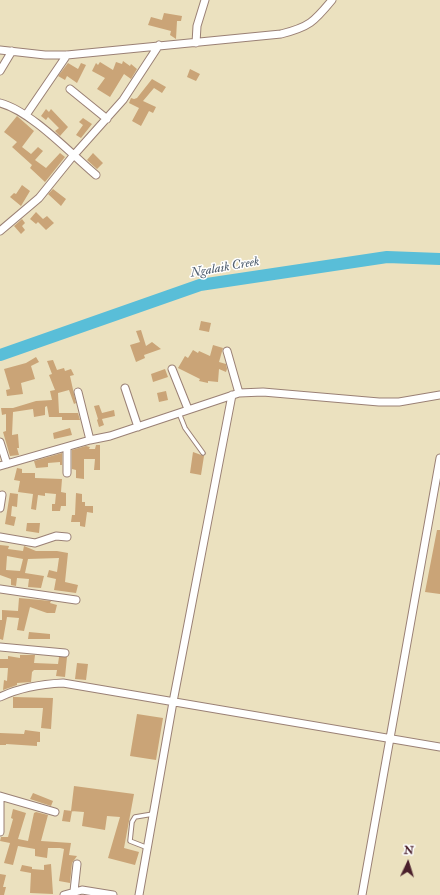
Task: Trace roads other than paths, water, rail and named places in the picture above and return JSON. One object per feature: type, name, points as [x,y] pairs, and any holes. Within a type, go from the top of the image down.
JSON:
[{"type":"street","points":[[196,43],[197,26],[205,0]]},
{"type":"street","points":[[0,50],[45,55],[67,55],[116,52],[159,45],[254,38],[281,34],[298,30],[314,21],[332,0]]},
{"type":"street","points":[[0,231],[39,198],[73,156],[107,119],[123,100],[159,45]]},
{"type":"street","points":[[0,72],[12,51]]},
{"type":"street","points":[[26,115],[67,55]]},
{"type":"street","points":[[70,89],[107,119]]},
{"type":"street","points":[[0,103],[10,106],[26,115],[96,175]]},
{"type":"street","points":[[227,351],[239,393]]},
{"type":"street","points":[[172,369],[188,410]]},
{"type":"street","points":[[126,388],[138,427]]},
{"type":"street","points":[[78,392],[90,440]]},
{"type":"street","points":[[0,442],[4,465],[90,440],[110,436],[239,393],[263,392],[379,402],[399,402],[440,395]]},
{"type":"street","points":[[139,895],[173,702],[232,395]]},
{"type":"street","points":[[67,447],[67,473]]},
{"type":"street","points":[[362,895],[440,458]]},
{"type":"street","points":[[0,508],[2,495]]},
{"type":"street","points":[[0,537],[35,542],[56,536],[67,537]]},
{"type":"street","points":[[0,589],[76,600]]},
{"type":"street","points":[[0,647],[65,653]]},
{"type":"street","points":[[0,696],[28,688],[63,683],[440,747]]},
{"type":"street","points":[[0,796],[55,812]]},
{"type":"street","points":[[0,799],[0,832]]},
{"type":"street","points":[[74,891],[78,864]]},
{"type":"street","points":[[64,895],[74,891],[92,890],[113,895]]},
{"type":"lane","points":[[179,413],[185,428],[204,453]]},
{"type":"lane","points":[[148,848],[130,841],[132,822],[134,817],[154,814]]},
{"type":"waterway","name":"Ngalaik Creek","points":[[0,355],[200,285],[387,257],[440,259]]}]
